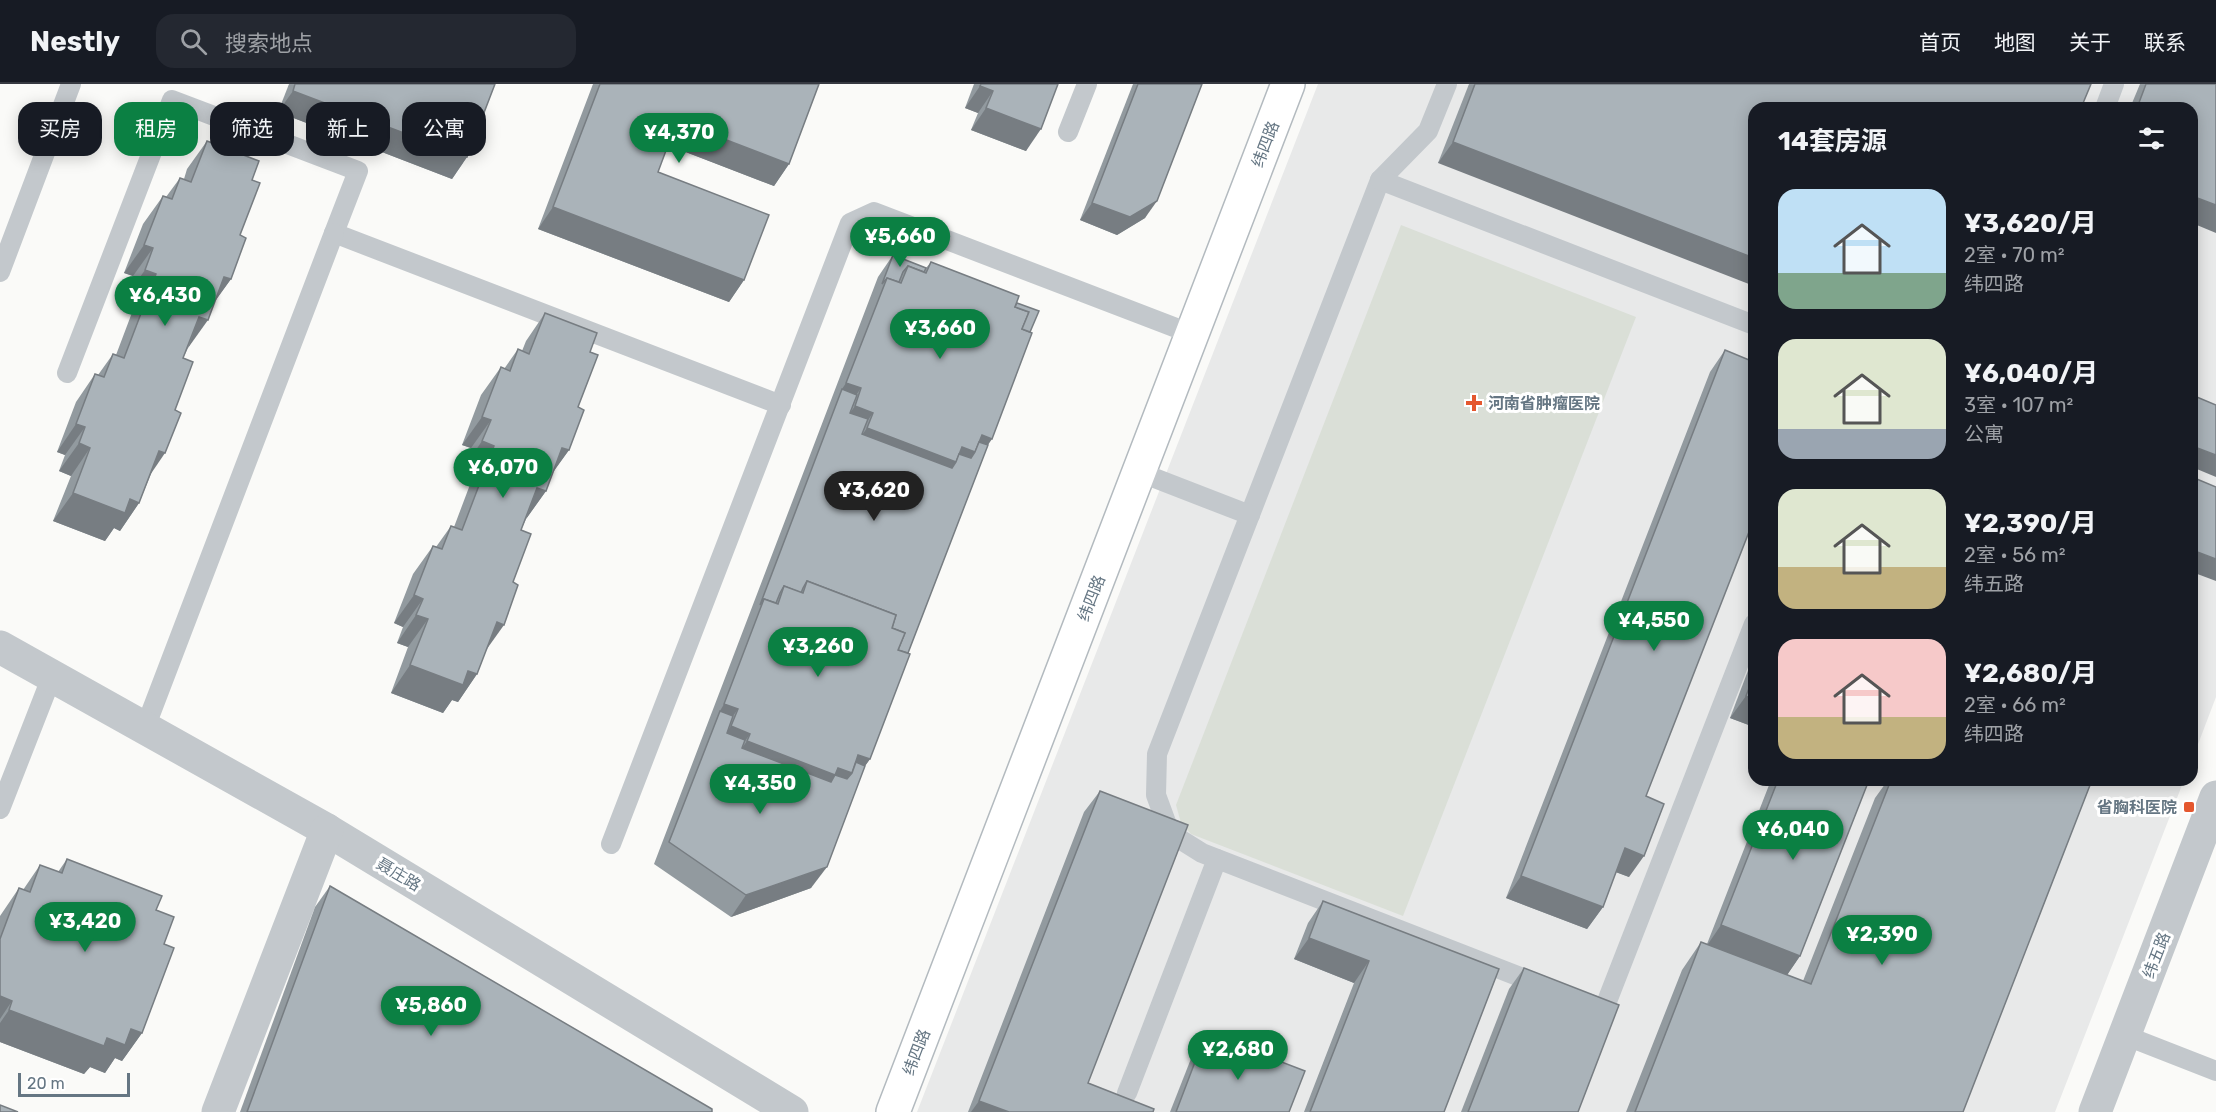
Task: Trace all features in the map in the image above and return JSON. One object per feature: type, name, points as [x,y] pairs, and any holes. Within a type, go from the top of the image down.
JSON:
[{"type":"street","name":"纬四路","points":[[893,1112],[1288,84]]},
{"type":"street","name":"聂庄路","points":[[0,647],[327,830],[792,1112]]},
{"type":"street","name":"纬五路","points":[[2095,1112],[2216,797]]},
{"type":"street","points":[[218,1112],[327,830]]},
{"type":"lane","points":[[0,272],[71,84]]},
{"type":"lane","points":[[1068,132],[1087,84]]},
{"type":"lane","points":[[1447,84],[1428,131],[1380,180],[1157,754],[1156,795],[1170,833],[1217,859],[1604,1009],[1748,639]]},
{"type":"lane","points":[[2108,102],[2115,84]]},
{"type":"lane","points":[[67,373],[172,100],[358,171],[145,728]]},
{"type":"lane","points":[[1380,180],[1748,323]]},
{"type":"lane","points":[[611,844],[850,223],[874,212],[1192,334]]},
{"type":"lane","points":[[334,233],[781,405]]},
{"type":"lane","points":[[1139,472],[1250,515]]},
{"type":"lane","points":[[0,809],[52,676]]},
{"type":"lane","points":[[1127,1093],[1217,859]]},
{"type":"lane","points":[[2124,1035],[2216,1071]]},
{"type":"shaded area","name":"河南省肿瘤医院","points":[[1318,84],[2216,84],[2216,697],[2198,744],[2198,102],[1748,102],[1748,786],[2182,786],[2055,1112],[917,1112]]},
{"type":"shaded area","points":[[1401,225],[1636,317],[1403,916],[1191,834],[1181,823],[1176,805]]},
{"type":"building","points":[[295,84],[495,84],[486,107],[486,102],[402,102],[402,132],[390,128],[390,102],[322,102],[293,91]]},
{"type":"building","points":[[600,84],[819,84],[789,164],[677,121],[658,172],[769,215],[744,280],[553,207]]},
{"type":"building","points":[[981,84],[1058,84],[1041,129],[986,108],[993,91],[980,86]]},
{"type":"building","points":[[1138,84],[1202,84],[1157,201],[1130,217],[1092,203]]},
{"type":"building","points":[[1475,84],[2091,84],[2084,102],[1748,102],[1748,256],[1453,142]]},
{"type":"building","points":[[2146,84],[2216,84],[2216,205],[2198,198],[2198,102],[2139,102]]},
{"type":"building","points":[[207,141],[210,142],[210,156],[246,156],[259,161],[252,180],[260,183],[240,235],[246,238],[231,279],[224,277],[208,320],[199,317],[183,358],[193,362],[175,410],[181,413],[165,453],[159,451],[139,503],[130,499],[125,513],[73,493],[90,448],[79,443],[85,427],[76,424],[95,374],[104,377],[113,354],[124,358],[156,274],[145,270],[153,248],[144,245],[163,196],[172,199],[180,178],[191,182]]},
{"type":"building","points":[[893,255],[926,268],[924,272],[908,266],[899,282],[887,278],[882,284]]},
{"type":"building","points":[[931,262],[1019,296],[1015,307],[1029,312],[1022,329],[1032,333],[992,439],[982,435],[975,452],[962,447],[956,462],[867,428],[873,413],[855,406],[861,388],[846,383],[887,278],[901,283],[908,266],[926,273]]},
{"type":"building","points":[[1017,303],[1039,311],[1030,332],[1022,329],[1029,312],[1015,307]]},
{"type":"building","points":[[545,313],[597,333],[590,352],[598,355],[578,407],[584,410],[569,450],[562,448],[546,491],[537,488],[521,530],[531,534],[513,582],[518,585],[504,625],[497,622],[477,674],[468,671],[463,685],[410,665],[428,619],[416,615],[423,599],[414,595],[433,546],[442,549],[451,526],[462,530],[494,446],[482,441],[491,420],[482,417],[501,367],[510,371],[518,349],[529,354]]},
{"type":"building","points":[[1725,350],[1748,360],[1748,534],[1646,796],[1664,804],[1644,856],[1625,848],[1603,907],[1521,876]]},
{"type":"building","points":[[842,389],[857,395],[850,413],[868,419],[862,434],[952,468],[959,454],[971,458],[979,442],[988,445],[908,653],[898,650],[905,633],[892,628],[896,615],[807,581],[801,593],[784,586],[776,603],[764,599],[760,605]]},
{"type":"building","points":[[2198,398],[2216,405],[2216,455],[2198,448]]},
{"type":"building","points":[[2198,480],[2216,487],[2216,559],[2198,552]]},
{"type":"building","points":[[807,581],[896,615],[892,628],[905,633],[898,650],[910,654],[870,759],[858,755],[852,773],[838,768],[835,775],[747,741],[750,734],[731,726],[738,709],[724,704],[764,599],[778,604],[784,586],[803,593]]},
{"type":"building","points":[[720,711],[733,716],[727,733],[745,740],[742,748],[831,782],[835,775],[847,779],[856,762],[865,766],[827,867],[746,895],[669,842]]},
{"type":"building","points":[[1776,786],[1867,786],[1800,956],[1721,925]]},
{"type":"building","points":[[1889,786],[2090,786],[1963,1112],[1635,1112],[1701,942],[1811,984]]},
{"type":"building","points":[[1100,791],[1188,825],[1088,1083],[1154,1109],[1153,1112],[1009,1112],[979,1101]]},
{"type":"building","points":[[67,859],[162,896],[156,910],[174,917],[164,944],[174,948],[142,1033],[131,1029],[125,1045],[107,1038],[104,1046],[9,1010],[12,1001],[0,996],[0,939],[19,888],[30,892],[40,865],[62,873]]},
{"type":"building","points":[[330,886],[712,1109],[712,1112],[247,1112]]},
{"type":"building","points":[[1323,901],[1499,969],[1444,1112],[1310,1112],[1369,961],[1309,938]]},
{"type":"building","points":[[1524,968],[1619,1005],[1578,1112],[1468,1112]]},
{"type":"building","points":[[1206,1033],[1305,1071],[1289,1112],[1176,1112]]},
{"type":"building","points":[[0,1105],[18,1112],[0,1112]]},
{"type":"place","name":"河南省肿瘤医院","points":[[1474,403]]},
{"type":"place","name":"省胸科医院","points":[[2189,807]]}]
